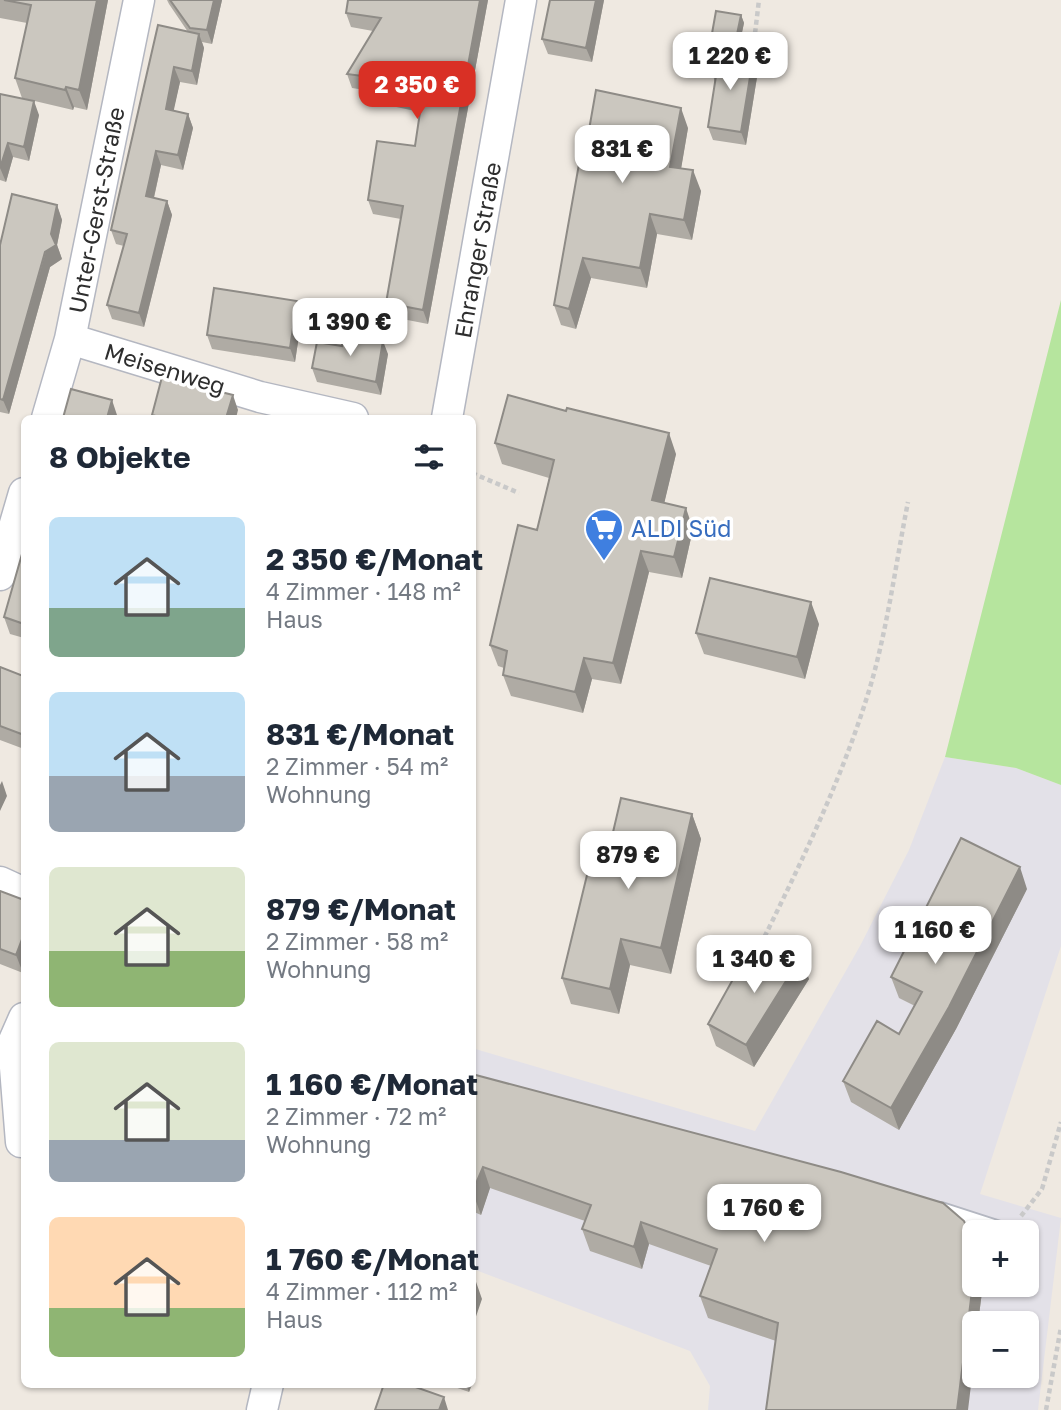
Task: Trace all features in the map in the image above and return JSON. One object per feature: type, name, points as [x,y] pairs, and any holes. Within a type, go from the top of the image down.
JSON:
[{"type":"street","name":"Unter-Gerst-Straße","points":[[48,415],[70,339],[139,0]]},
{"type":"street","name":"Ehranger Straße","points":[[448,415],[521,0]]},
{"type":"street","name":"Meisenweg","points":[[70,339],[257,408],[324,415]]},
{"type":"street","points":[[0,575],[21,503]]},
{"type":"street","points":[[0,882],[21,892]]},
{"type":"street","points":[[15,1142],[13,1042],[21,1024]]},
{"type":"street","points":[[262,1410],[267,1388]]},
{"type":"lane","points":[[920,1204],[971,1220]]},
{"type":"path","points":[[753,50],[759,0]]},
{"type":"path","points":[[476,475],[519,492]]},
{"type":"path","points":[[757,952],[813,839],[864,705],[908,502]]},
{"type":"path","points":[[1018,1220],[1042,1189],[1061,1122]]},
{"type":"path","points":[[1046,1410],[1061,1327]]},
{"type":"shaded area","points":[[945,757],[1016,768],[1061,785],[1061,946],[980,1194],[1061,1218],[1038,1410],[708,1410],[710,1386],[690,1351],[476,1270],[476,1049],[755,1131],[860,946],[909,850]]},
{"type":"green space","points":[[1061,300],[1061,785],[1016,768],[945,757]]},
{"type":"building","points":[[4,0],[97,0],[79,90],[66,87],[65,90],[15,78],[31,5]]},
{"type":"building","points":[[170,0],[214,0],[207,30],[190,28]]},
{"type":"building","points":[[348,0],[480,0],[423,310],[386,303],[403,206],[368,200],[377,141],[415,146],[422,99],[377,90],[378,78],[347,74],[381,18],[346,13]]},
{"type":"building","points":[[550,0],[596,0],[586,48],[542,39]]},
{"type":"building","points":[[716,11],[741,15],[735,44],[711,39]]},
{"type":"building","points":[[158,25],[199,34],[192,71],[174,67],[166,109],[188,114],[178,155],[156,151],[146,196],[167,201],[139,313],[107,305],[127,234],[111,230]]},
{"type":"building","points":[[716,53],[753,59],[741,132],[708,127],[716,76],[713,75]]},
{"type":"building","points":[[596,90],[681,108],[670,167],[693,170],[684,220],[650,214],[640,268],[583,258],[569,309],[554,305],[582,147],[586,147]]},
{"type":"building","points":[[0,94],[34,101],[24,147],[8,143],[0,168]]},
{"type":"building","points":[[12,194],[57,205],[51,234],[56,245],[45,252],[3,400],[0,399],[0,245]]},
{"type":"building","points":[[214,288],[297,301],[290,348],[207,335]]},
{"type":"building","points":[[344,334],[383,341],[376,382],[312,368],[317,342],[342,346]]},
{"type":"building","points":[[162,377],[233,395],[227,415],[152,415]]},
{"type":"building","points":[[71,389],[112,400],[108,415],[64,415]]},
{"type":"building","name":"ALDI Süd","points":[[508,395],[566,411],[567,408],[669,433],[652,500],[686,508],[674,557],[641,551],[613,663],[584,658],[575,692],[503,675],[507,651],[490,645],[518,525],[537,530],[554,460],[495,443]]},
{"type":"building","points":[[21,558],[21,623],[4,617]]},
{"type":"building","points":[[710,578],[811,602],[797,657],[696,633]]},
{"type":"building","points":[[0,667],[21,675],[21,734],[0,726]]},
{"type":"building","points":[[621,798],[692,814],[661,948],[621,939],[610,989],[562,978],[588,871],[603,875]]},
{"type":"building","points":[[961,838],[1020,867],[949,1007],[891,1108],[843,1081],[877,1021],[899,1034],[922,992],[891,977]]},
{"type":"building","points":[[0,891],[21,899],[21,942],[16,955],[0,949]]},
{"type":"building","points":[[774,942],[801,957],[746,1045],[708,1024],[737,972],[752,980]]},
{"type":"building","points":[[476,1075],[841,1172],[943,1203],[963,1220],[962,1297],[971,1297],[969,1311],[962,1311],[962,1370],[957,1410],[766,1410],[778,1323],[700,1296],[717,1249],[641,1222],[634,1247],[582,1229],[591,1205],[483,1167],[476,1184]]},
{"type":"building","points":[[383,1388],[418,1388],[444,1397],[439,1410],[375,1410]]},
{"type":"place","name":"ALDI Süd","points":[[604,562]]}]
